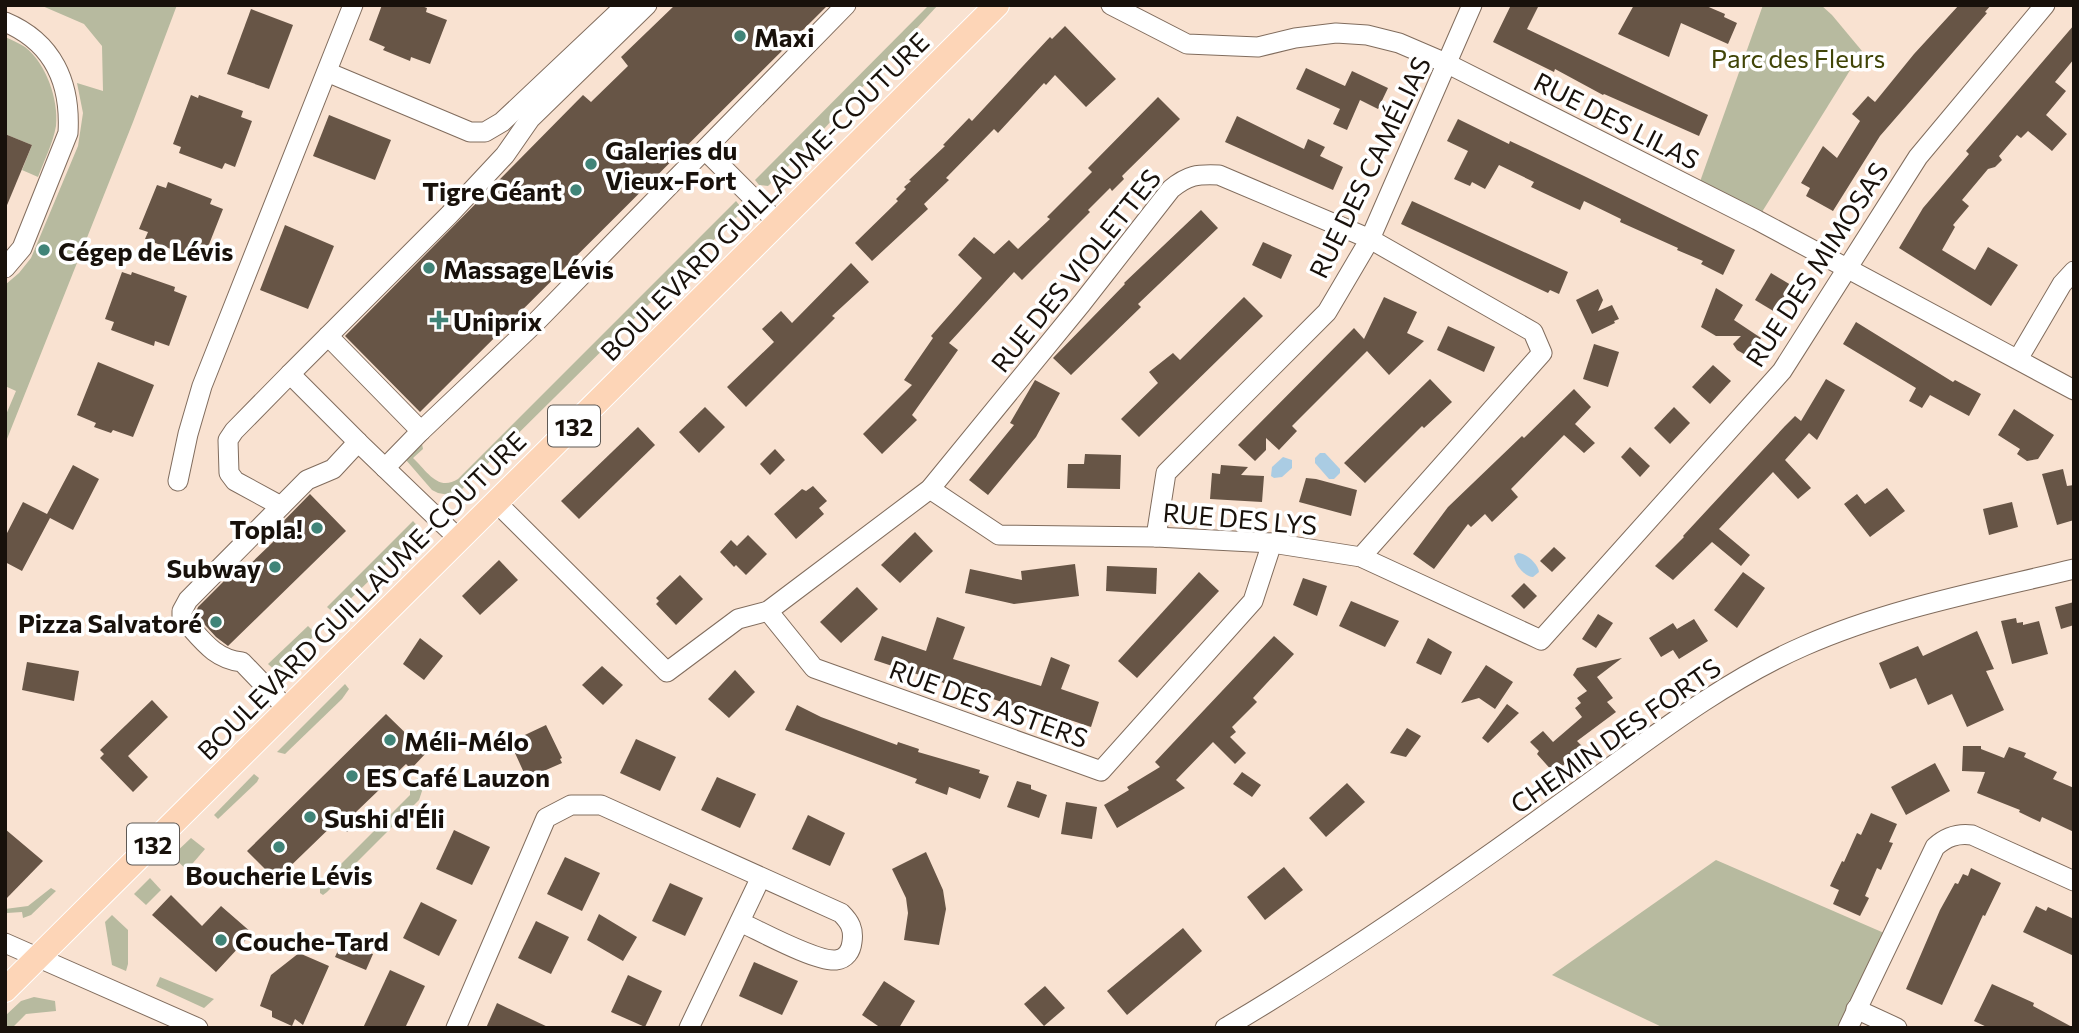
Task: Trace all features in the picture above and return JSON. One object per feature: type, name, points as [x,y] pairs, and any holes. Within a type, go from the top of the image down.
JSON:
[{"type":"main road","points":[[963,40],[971,5]]},
{"type":"main road","name":"BOULEVARD GUILLAUME-COUTURE","points":[[5,990],[997,5]]},
{"type":"street","points":[[178,481],[187,434],[202,386],[353,5]]},
{"type":"street","points":[[327,72],[470,132],[485,132],[502,122],[626,5]]},
{"type":"street","points":[[281,506],[236,481],[229,473],[228,440],[234,431],[449,215],[505,155],[530,119],[647,5]]},
{"type":"street","points":[[385,468],[535,323],[846,5]]},
{"type":"street","name":"RUE DES LILAS","points":[[1111,5],[1188,44],[1258,47],[1295,38],[1336,33],[1367,35],[1399,43],[1448,64],[1757,220],[2074,390]]},
{"type":"street","name":"RUE DES CAMÉLIAS","points":[[1156,537],[1166,473],[1327,312],[1370,239],[1472,5]]},
{"type":"street","name":"RUE DES MIMOSAS","points":[[1541,640],[1782,372],[1918,157],[2045,5]]},
{"type":"street","points":[[5,22],[25,30],[45,49],[65,88],[69,116],[68,133],[22,248],[5,268]]},
{"type":"street","points":[[705,150],[778,223]]},
{"type":"street","name":"RUE DES VIOLETTES","points":[[497,503],[667,672],[738,619],[768,611],[930,489],[1171,189],[1185,178],[1204,174],[1219,175],[1370,239],[1532,332],[1542,353],[1360,557]]},
{"type":"street","points":[[2018,359],[2062,284],[2074,271]]},
{"type":"street","points":[[328,336],[421,431]]},
{"type":"street","points":[[290,374],[460,540]]},
{"type":"street","points":[[288,710],[242,662],[228,661],[219,656],[182,618],[182,611],[188,600],[307,480],[333,469],[358,442]]},
{"type":"street","name":"RUE DES LYS","points":[[930,489],[999,535],[1156,537],[1272,543],[1360,557],[1541,640]]},
{"type":"street","name":"RUE DES ASTERS","points":[[768,611],[814,668],[1101,771],[1253,601],[1272,543]]},
{"type":"street","name":"CHEMIN DES FORTS","points":[[1224,1028],[1286,992],[1444,887],[1677,720],[1747,674],[1804,646],[1878,617],[2074,569]]},
{"type":"street","points":[[456,1028],[546,818],[571,805],[601,805],[841,914],[851,923],[851,950],[843,958],[833,960],[818,957],[740,922]]},
{"type":"street","points":[[1848,1028],[1934,847],[1943,839],[1955,835],[1972,835],[2074,881]]},
{"type":"street","points":[[690,1028],[760,879]]},
{"type":"street","points":[[5,943],[198,1028]]},
{"type":"street","points":[[1856,1009],[1897,1028]]},
{"type":"green space","points":[[40,5],[177,5],[5,444],[5,417],[16,391],[5,386],[5,285],[31,258],[78,146],[83,113],[77,83],[103,91],[102,46],[84,24]]},
{"type":"green space","points":[[929,5],[938,5],[799,156],[768,186],[759,185],[755,180]]},
{"type":"green space","name":"Parc des Fleurs","points":[[1763,5],[1821,5],[1862,51],[1757,220],[1697,190]]},
{"type":"green space","points":[[5,37],[23,46],[39,62],[53,94],[56,126],[38,177],[22,170],[32,145],[5,134]]},
{"type":"green space","points":[[736,201],[740,206],[740,214],[455,496],[432,490],[406,460],[406,456],[422,444],[423,449],[413,458],[428,474],[444,483],[458,479]]},
{"type":"green space","points":[[413,521],[421,530],[335,614],[327,607]]},
{"type":"green space","points":[[308,626],[316,634],[277,672],[268,664]]},
{"type":"green space","points":[[345,684],[349,689],[342,699],[285,754],[277,752]]},
{"type":"green space","points":[[425,771],[426,779],[419,800],[327,892],[323,895],[320,893],[320,885],[410,795],[410,786]]},
{"type":"green space","points":[[254,774],[259,778],[257,782],[218,819],[214,815]]},
{"type":"green space","points":[[191,838],[205,849],[187,870],[172,856]]},
{"type":"green space","points":[[1716,860],[1891,936],[1849,1028],[1664,1028],[1552,975]]},
{"type":"green space","points":[[150,878],[161,890],[146,905],[134,894]]},
{"type":"green space","points":[[51,888],[56,891],[31,915],[23,918],[22,912],[7,913],[5,917],[5,909],[28,906]]},
{"type":"green space","points":[[112,915],[128,930],[126,971],[112,965],[105,922]]},
{"type":"green space","points":[[160,977],[214,999],[204,1008],[156,986]]},
{"type":"green space","points":[[34,997],[55,1001],[56,1011],[26,1014],[12,1028],[5,1028],[5,1016],[21,1001]]},
{"type":"water","points":[[1320,453],[1325,453],[1340,469],[1334,479],[1329,479],[1315,463],[1315,458]]},
{"type":"water","points":[[1283,457],[1292,460],[1292,468],[1282,477],[1274,478],[1271,476],[1272,467]]},
{"type":"water","points":[[1518,553],[1531,560],[1539,572],[1533,577],[1523,572],[1514,556]]},
{"type":"building","points":[[382,5],[419,5],[427,8],[426,12],[447,20],[430,64],[411,57],[410,61],[383,50],[385,47],[369,40]]},
{"type":"building","name":"Galeries du Vieux-Fort","points":[[675,5],[828,5],[420,412],[345,336],[583,95],[591,102],[628,66],[621,57]]},
{"type":"building","points":[[1511,5],[1539,5],[1527,29],[1708,115],[1699,136],[1603,95],[1555,69],[1554,72],[1493,42]]},
{"type":"building","points":[[1634,5],[1704,5],[1725,14],[1724,17],[1737,23],[1728,44],[1681,23],[1669,57],[1618,34]]},
{"type":"building","points":[[1959,5],[1991,5],[1985,12],[1987,13],[1880,136],[1833,211],[1806,196],[1810,188],[1801,183],[1823,146],[1837,158],[1860,121],[1852,114],[1868,96],[1875,102]]},
{"type":"building","points":[[251,9],[293,25],[269,89],[227,74]]},
{"type":"building","points":[[2074,25],[2074,59],[2055,82],[2066,91],[2046,115],[2067,134],[2052,151],[2028,131],[2021,138],[2017,135],[1999,156],[2002,160],[1995,167],[1988,169],[1962,200],[1969,206],[1953,225],[1955,227],[1942,250],[1975,270],[1988,247],[2018,265],[1991,306],[1899,248],[1923,208],[1969,154],[1966,151]]},
{"type":"building","points":[[1065,26],[1116,79],[1086,107],[1055,75],[1046,85],[1044,83],[998,133],[994,129],[946,178],[949,180],[924,204],[928,209],[872,261],[855,243],[898,201],[896,199],[906,189],[904,187],[911,181],[909,180],[945,146],[943,145],[969,118],[972,121],[1050,37],[1052,39]]},
{"type":"building","points":[[1306,68],[1345,86],[1352,71],[1388,88],[1378,109],[1360,100],[1347,130],[1333,124],[1340,109],[1296,89]]},
{"type":"building","points":[[191,95],[198,98],[199,95],[243,111],[241,117],[252,121],[235,167],[225,163],[222,169],[179,153],[181,147],[173,144]]},
{"type":"building","points":[[1158,97],[1180,119],[1022,280],[1014,272],[949,343],[958,350],[912,415],[917,420],[882,454],[863,434],[912,385],[904,380],[933,338],[931,336],[982,278],[958,255],[974,237],[994,254],[1009,240],[1018,249],[1050,219],[1047,217],[1092,172],[1088,168]]},
{"type":"building","points":[[329,115],[391,140],[375,180],[313,156]]},
{"type":"building","points":[[1237,116],[1304,149],[1308,139],[1325,147],[1320,156],[1343,167],[1333,190],[1225,142]]},
{"type":"building","points":[[1458,119],[1509,144],[1510,141],[1735,250],[1723,275],[1701,264],[1703,261],[1620,222],[1621,219],[1584,201],[1580,210],[1531,187],[1534,182],[1499,165],[1485,189],[1472,182],[1470,186],[1454,179],[1468,151],[1447,141]]},
{"type":"building","points":[[5,134],[32,145],[5,210]]},
{"type":"building","points":[[168,182],[212,199],[210,204],[223,209],[204,257],[191,252],[189,256],[145,239],[148,232],[139,229],[157,185],[166,188]]},
{"type":"building","points":[[1412,201],[1568,272],[1559,294],[1550,290],[1548,293],[1401,224]]},
{"type":"building","points":[[1201,210],[1218,228],[1138,304],[1141,307],[1071,375],[1053,358],[1124,283]]},
{"type":"building","points":[[285,225],[334,246],[308,309],[260,290]]},
{"type":"building","points":[[1263,242],[1292,255],[1281,279],[1252,265]]},
{"type":"building","points":[[851,263],[869,282],[832,316],[835,318],[746,407],[727,387],[774,342],[762,329],[781,311],[792,323]]},
{"type":"building","points":[[122,272],[131,275],[132,272],[175,287],[174,291],[187,296],[169,346],[155,341],[154,346],[111,330],[114,322],[105,319]]},
{"type":"building","points":[[1771,273],[1791,285],[1775,312],[1755,300]]},
{"type":"building","points":[[1716,288],[1743,305],[1734,320],[1761,338],[1749,357],[1737,350],[1733,344],[1741,336],[1716,336],[1701,327]]},
{"type":"building","points":[[1598,289],[1603,300],[1598,311],[1612,305],[1619,319],[1592,334],[1576,300]]},
{"type":"building","points":[[1244,297],[1263,316],[1139,437],[1121,419],[1158,383],[1149,372],[1173,353],[1180,360]]},
{"type":"building","points":[[1384,297],[1417,312],[1407,333],[1424,341],[1389,375],[1367,351],[1292,426],[1297,431],[1279,450],[1266,438],[1266,450],[1255,461],[1238,445],[1354,328],[1364,339]]},
{"type":"building","points":[[1856,322],[1953,382],[1955,380],[1981,394],[1969,416],[1930,395],[1922,408],[1909,401],[1916,388],[1843,344]]},
{"type":"building","points":[[1448,326],[1495,347],[1484,372],[1437,350]]},
{"type":"building","points":[[1594,344],[1619,352],[1608,387],[1583,379]]},
{"type":"building","points":[[98,362],[154,385],[133,437],[94,427],[96,423],[77,415]]},
{"type":"building","points":[[1713,365],[1731,381],[1710,404],[1692,387]]},
{"type":"building","points":[[1430,379],[1452,402],[1424,428],[1422,426],[1365,483],[1344,463]]},
{"type":"building","points":[[1826,379],[1845,390],[1817,440],[1809,433],[1785,460],[1811,488],[1798,499],[1773,472],[1719,529],[1750,555],[1741,566],[1712,542],[1673,580],[1655,566],[1795,416],[1801,421]]},
{"type":"building","points":[[1035,380],[1060,393],[1036,437],[988,495],[969,480],[1014,425],[1010,423]]},
{"type":"building","points":[[1574,389],[1591,407],[1575,424],[1595,443],[1584,453],[1564,435],[1511,489],[1518,497],[1492,522],[1485,514],[1471,527],[1468,524],[1434,569],[1413,554],[1448,507]]},
{"type":"building","points":[[705,407],[725,427],[699,453],[679,432]]},
{"type":"building","points":[[1674,407],[1690,423],[1670,444],[1654,428]]},
{"type":"building","points":[[2014,409],[2054,435],[2038,459],[2027,461],[2017,454],[2020,449],[1998,435]]},
{"type":"building","points":[[638,427],[655,445],[579,519],[561,501]]},
{"type":"building","points":[[1630,447],[1650,466],[1640,477],[1621,457]]},
{"type":"building","points":[[775,449],[785,460],[770,475],[760,464]]},
{"type":"building","points":[[1085,454],[1121,455],[1120,489],[1067,488],[1068,464],[1084,464]]},
{"type":"building","points":[[73,465],[99,479],[73,530],[50,518],[22,571],[5,562],[5,537],[23,502],[47,514]]},
{"type":"building","points":[[1221,465],[1248,467],[1241,475],[1264,476],[1262,502],[1210,499],[1212,473],[1220,474]]},
{"type":"building","points":[[2063,469],[2067,486],[2074,485],[2074,520],[2057,525],[2042,474]]},
{"type":"building","points":[[1306,478],[1357,490],[1351,516],[1299,502]]},
{"type":"building","points":[[813,486],[827,501],[819,508],[824,514],[796,539],[774,514],[802,489],[806,491]]},
{"type":"building","points":[[1887,488],[1905,511],[1870,537],[1844,504],[1857,494],[1865,504]]},
{"type":"building","points":[[310,494],[346,531],[228,646],[195,614],[198,607],[241,564],[245,569],[273,542],[268,537]]},
{"type":"building","points":[[2012,502],[2018,527],[1989,535],[1983,509]]},
{"type":"building","points":[[915,532],[933,551],[900,583],[881,565]]},
{"type":"building","points":[[748,535],[767,554],[746,575],[720,552],[731,540],[737,546]]},
{"type":"building","points":[[1554,547],[1566,558],[1552,572],[1540,561]]},
{"type":"building","points":[[499,560],[518,580],[480,615],[462,596]]},
{"type":"building","points":[[1075,564],[1079,596],[1014,604],[965,593],[970,569],[1022,580],[1021,571]]},
{"type":"building","points":[[1107,566],[1157,568],[1156,594],[1106,591]]},
{"type":"building","points":[[1199,572],[1219,591],[1137,678],[1118,661]]},
{"type":"building","points":[[1743,572],[1765,588],[1737,628],[1714,610]]},
{"type":"building","points":[[680,575],[703,599],[676,625],[656,604],[659,601],[656,598]]},
{"type":"building","points":[[1303,578],[1327,586],[1317,616],[1293,605]]},
{"type":"building","points":[[1524,583],[1537,596],[1524,609],[1511,596]]},
{"type":"building","points":[[857,587],[878,609],[841,643],[820,622]]},
{"type":"building","points":[[1351,601],[1399,621],[1385,647],[1339,626]]},
{"type":"building","points":[[2074,602],[2074,625],[2061,629],[2055,607]]},
{"type":"building","points":[[1598,614],[1613,623],[1596,648],[1582,639]]},
{"type":"building","points":[[937,617],[965,627],[953,659],[1041,686],[1051,657],[1070,665],[1061,689],[1099,702],[1091,727],[1040,710],[1026,710],[874,660],[882,636],[926,651]]},
{"type":"building","points":[[2016,618],[2017,623],[2023,622],[2023,625],[2039,621],[2048,654],[2012,664],[2001,621]]},
{"type":"building","points":[[1694,619],[1708,641],[1679,659],[1673,650],[1661,657],[1649,638],[1673,623],[1677,629]]},
{"type":"building","points":[[1977,631],[1994,669],[1986,671],[2004,710],[1967,727],[1952,694],[1928,705],[1916,678],[1890,689],[1879,663],[1918,646],[1923,656]]},
{"type":"building","points":[[1274,636],[1294,654],[1253,698],[1257,702],[1232,727],[1236,732],[1230,737],[1246,753],[1235,764],[1213,742],[1176,780],[1185,788],[1117,828],[1104,805],[1160,767],[1155,762]]},
{"type":"building","points":[[420,638],[443,656],[424,680],[403,664]]},
{"type":"building","points":[[1428,638],[1452,652],[1441,675],[1416,663]]},
{"type":"building","points":[[1622,658],[1597,677],[1613,698],[1607,702],[1616,712],[1577,741],[1584,748],[1554,773],[1530,742],[1543,731],[1553,742],[1582,717],[1575,708],[1581,703],[1577,698],[1587,691],[1573,675],[1577,668]]},
{"type":"building","points":[[27,662],[79,671],[74,701],[22,690]]},
{"type":"building","points":[[1486,665],[1513,682],[1495,709],[1479,698],[1461,703]]},
{"type":"building","points":[[602,666],[623,685],[603,705],[582,685]]},
{"type":"building","points":[[735,670],[755,692],[729,718],[708,699]]},
{"type":"building","points":[[152,700],[168,717],[128,756],[148,777],[133,792],[100,758],[104,754],[100,750]]},
{"type":"building","points":[[1507,704],[1519,713],[1488,743],[1482,738]]},
{"type":"building","points":[[797,705],[821,717],[897,745],[898,742],[919,749],[918,752],[980,770],[979,773],[989,776],[980,799],[949,787],[947,795],[915,783],[917,779],[785,730]]},
{"type":"building","points":[[386,714],[426,753],[411,769],[406,764],[355,813],[361,818],[347,832],[337,821],[276,880],[247,851]]},
{"type":"building","points":[[546,725],[562,763],[530,777],[528,773],[525,775],[510,742]]},
{"type":"building","points":[[1407,728],[1421,736],[1406,757],[1390,753]]},
{"type":"building","points":[[636,739],[676,757],[660,791],[620,773]]},
{"type":"building","points":[[1963,746],[1981,746],[1981,749],[2004,758],[2009,747],[2026,753],[2024,757],[2057,772],[2053,779],[2074,788],[2074,832],[2042,817],[2040,822],[2019,812],[2020,810],[1977,793],[1985,772],[1962,771]]},
{"type":"building","points":[[1935,763],[1950,791],[1906,815],[1891,787]]},
{"type":"building","points":[[1242,772],[1261,785],[1252,797],[1233,784]]},
{"type":"building","points":[[717,777],[756,794],[740,828],[701,810]]},
{"type":"building","points":[[1017,781],[1031,785],[1031,789],[1047,795],[1039,818],[1007,807]]},
{"type":"building","points":[[1347,783],[1365,802],[1326,837],[1309,818]]},
{"type":"building","points":[[1066,802],[1097,807],[1092,839],[1061,834]]},
{"type":"building","points":[[1871,813],[1897,824],[1889,842],[1893,843],[1881,870],[1877,868],[1865,896],[1869,898],[1860,916],[1833,904],[1839,890],[1830,886],[1857,833],[1861,835]]},
{"type":"building","points":[[808,815],[845,833],[830,866],[792,849]]},
{"type":"building","points":[[5,829],[43,861],[5,900]]},
{"type":"building","points":[[454,830],[490,847],[472,885],[436,869]]},
{"type":"building","points":[[926,852],[943,890],[946,909],[939,945],[904,940],[908,913],[906,898],[892,869]]},
{"type":"building","points":[[565,857],[600,873],[582,911],[547,894]]},
{"type":"building","points":[[1284,867],[1303,890],[1265,920],[1247,897]]},
{"type":"building","points":[[1971,868],[2001,883],[1985,916],[1983,915],[1942,1005],[1906,989],[1940,910],[1955,883],[1958,884],[1963,874],[1968,876]]},
{"type":"building","points":[[670,883],[703,898],[685,936],[652,921]]},
{"type":"building","points":[[171,895],[202,926],[221,906],[252,933],[216,972],[152,915]]},
{"type":"building","points":[[421,902],[457,920],[439,956],[403,938]]},
{"type":"building","points":[[2036,906],[2046,911],[2048,907],[2074,919],[2074,956],[2023,932]]},
{"type":"building","points":[[599,914],[637,937],[623,961],[587,940]]},
{"type":"building","points":[[536,921],[569,937],[551,974],[518,958]]},
{"type":"building","points":[[1183,928],[1202,951],[1127,1015],[1107,991]]},
{"type":"building","points":[[346,933],[359,939],[356,947],[373,954],[366,970],[335,957]]},
{"type":"building","points":[[299,953],[329,966],[303,1025],[295,1019],[292,1026],[272,1017],[272,1011],[260,1006],[271,975]]},
{"type":"building","points":[[754,962],[798,981],[782,1015],[739,996]]},
{"type":"building","points":[[390,970],[425,986],[405,1028],[363,1028]]},
{"type":"building","points":[[628,975],[662,991],[645,1027],[611,1012]]},
{"type":"building","points":[[884,981],[915,1001],[899,1028],[881,1028],[862,1015]]},
{"type":"building","points":[[1992,984],[2034,1003],[2033,1006],[2074,1028],[1989,1028],[1974,1021]]},
{"type":"building","points":[[1045,986],[1065,1008],[1044,1026],[1024,1004]]},
{"type":"building","points":[[497,1003],[550,1028],[486,1028]]},
{"type":"place","name":"Maxi","points":[[740,36]]},
{"type":"place","name":"Galeries du Vieux-Fort","points":[[591,164]]},
{"type":"place","name":"Tigre Géant","points":[[576,190]]},
{"type":"place","name":"Cégep de Lévis","points":[[44,250]]},
{"type":"place","name":"Massage Lévis","points":[[429,268]]},
{"type":"place","name":"Uniprix","points":[[439,320]]},
{"type":"place","name":"Topla!","points":[[317,528]]},
{"type":"place","name":"Subway","points":[[275,567]]},
{"type":"place","name":"Pizza Salvatoré","points":[[216,622]]},
{"type":"place","name":"Méli-Mélo","points":[[390,740]]},
{"type":"place","name":"ES Café Lauzon","points":[[352,776]]},
{"type":"place","name":"Sushi d'Éli","points":[[310,817]]},
{"type":"place","name":"Boucherie Lévis","points":[[279,847]]},
{"type":"place","name":"Couche-Tard","points":[[221,940]]}]
